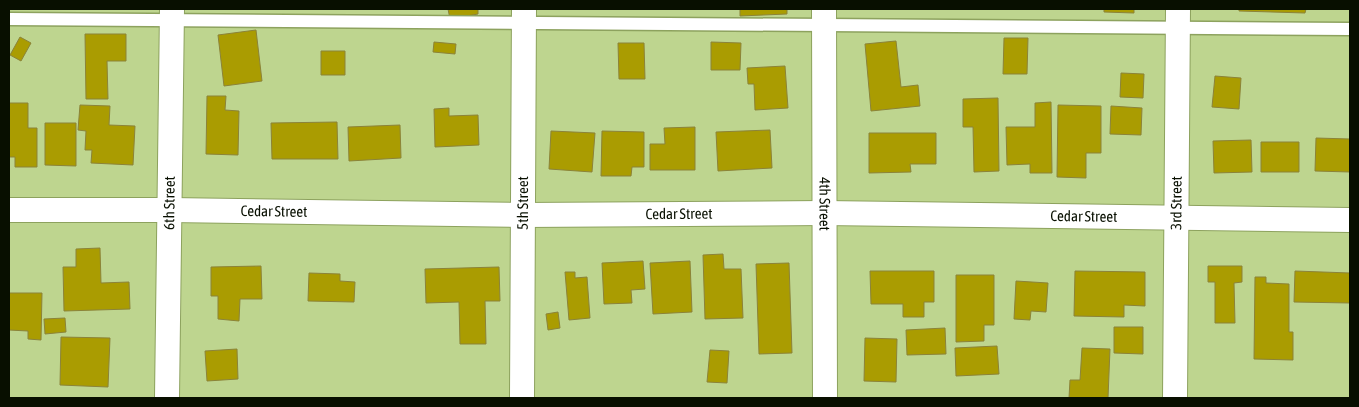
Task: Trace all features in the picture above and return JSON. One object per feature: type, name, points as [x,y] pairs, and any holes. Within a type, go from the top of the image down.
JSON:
[{"type":"street","name":"6th Street","points":[[167,398],[172,15]]},
{"type":"street","name":"5th Street","points":[[522,398],[524,16]]},
{"type":"street","name":"4th Street","points":[[824,17],[825,398]]},
{"type":"street","name":"3rd Street","points":[[1175,398],[1178,18]]},
{"type":"street","name":"Cedar Street","points":[[9,210],[170,210],[523,215],[824,213],[1176,216],[1350,220]]},
{"type":"lane","points":[[9,19],[172,15],[1178,18],[1350,28]]},
{"type":"building","points":[[448,9],[478,9],[478,14],[450,19]]},
{"type":"building","points":[[740,9],[787,9],[787,14],[740,16]]},
{"type":"building","points":[[1104,9],[1134,9],[1134,13],[1104,12]]},
{"type":"building","points":[[1239,9],[1306,9],[1305,13],[1239,11]]},
{"type":"building","points":[[256,30],[262,81],[224,86],[218,35]]},
{"type":"building","points":[[85,34],[126,34],[126,61],[107,61],[108,99],[86,99]]},
{"type":"building","points":[[20,37],[31,43],[21,61],[10,55]]},
{"type":"building","points":[[1004,38],[1028,38],[1027,74],[1003,74]]},
{"type":"building","points":[[896,41],[901,87],[918,85],[920,106],[871,111],[865,44]]},
{"type":"building","points":[[434,42],[456,44],[455,54],[433,52]]},
{"type":"building","points":[[711,42],[741,43],[740,70],[711,70]]},
{"type":"building","points":[[618,43],[644,43],[645,79],[619,79]]},
{"type":"building","points":[[321,51],[345,51],[345,75],[321,75]]},
{"type":"building","points":[[785,66],[788,108],[755,110],[754,84],[748,84],[747,68]]},
{"type":"building","points":[[1121,73],[1144,74],[1143,98],[1120,97]]},
{"type":"building","points":[[1215,76],[1241,78],[1239,109],[1212,107]]},
{"type":"building","points":[[207,96],[226,96],[225,110],[239,111],[238,155],[206,154]]},
{"type":"building","points":[[998,98],[999,171],[974,172],[973,127],[963,127],[963,99]]},
{"type":"building","points":[[1051,102],[1052,173],[1030,173],[1030,164],[1007,165],[1006,127],[1035,127],[1035,103]]},
{"type":"building","points":[[9,103],[28,103],[28,128],[37,128],[37,167],[15,167],[15,157],[9,157]]},
{"type":"building","points":[[80,105],[110,106],[109,125],[135,126],[133,165],[91,163],[92,150],[85,150],[86,131],[78,130]]},
{"type":"building","points":[[1058,105],[1101,106],[1101,153],[1086,153],[1086,178],[1057,177]]},
{"type":"building","points":[[1111,106],[1142,108],[1141,135],[1110,134]]},
{"type":"building","points":[[449,108],[449,116],[478,115],[479,145],[435,147],[434,109]]},
{"type":"building","points":[[337,122],[338,159],[272,159],[271,123]]},
{"type":"building","points":[[45,123],[76,123],[76,166],[45,165]]},
{"type":"building","points":[[400,125],[401,158],[349,161],[348,127]]},
{"type":"building","points":[[695,127],[695,170],[650,170],[650,144],[665,144],[664,128]]},
{"type":"building","points":[[770,130],[772,168],[718,171],[716,132]]},
{"type":"building","points":[[551,131],[595,133],[592,172],[549,169]]},
{"type":"building","points":[[602,131],[644,132],[644,167],[632,167],[631,176],[601,176]]},
{"type":"building","points":[[869,133],[936,133],[936,164],[910,164],[911,172],[869,173]]},
{"type":"building","points":[[1316,138],[1350,139],[1350,172],[1315,171]]},
{"type":"building","points":[[1251,140],[1252,172],[1214,173],[1213,141]]},
{"type":"building","points":[[1261,142],[1299,142],[1299,172],[1261,172]]},
{"type":"building","points":[[100,248],[101,283],[129,282],[130,309],[64,311],[63,267],[76,267],[76,249]]},
{"type":"building","points":[[723,254],[724,269],[741,269],[743,318],[705,319],[703,255]]},
{"type":"building","points":[[643,261],[645,289],[631,290],[632,303],[604,304],[602,263]]},
{"type":"building","points":[[690,261],[692,312],[653,314],[650,263]]},
{"type":"building","points":[[789,263],[792,353],[759,354],[756,264]]},
{"type":"building","points":[[261,266],[262,299],[240,299],[239,321],[218,319],[218,296],[211,296],[211,267]]},
{"type":"building","points":[[1208,266],[1242,266],[1242,282],[1234,283],[1235,323],[1215,323],[1215,282],[1208,282]]},
{"type":"building","points":[[499,267],[500,301],[485,301],[486,344],[460,344],[459,302],[426,303],[425,269]]},
{"type":"building","points":[[870,271],[934,271],[934,302],[924,302],[924,317],[903,317],[903,304],[871,304]]},
{"type":"building","points":[[1075,271],[1145,272],[1145,306],[1124,305],[1124,317],[1074,316]]},
{"type":"building","points":[[1295,271],[1350,273],[1350,303],[1294,302]]},
{"type":"building","points":[[565,272],[575,272],[575,278],[587,277],[590,318],[569,320]]},
{"type":"building","points":[[309,273],[340,274],[340,281],[355,282],[354,302],[308,301]]},
{"type":"building","points":[[956,275],[994,275],[994,325],[984,325],[984,341],[956,342]]},
{"type":"building","points":[[1255,277],[1266,277],[1266,283],[1289,284],[1289,332],[1293,332],[1293,360],[1254,359]]},
{"type":"building","points":[[1016,281],[1048,283],[1046,312],[1031,311],[1030,320],[1014,319]]},
{"type":"building","points":[[9,293],[42,293],[41,340],[28,339],[28,331],[9,330]]},
{"type":"building","points":[[558,312],[560,328],[548,330],[546,314]]},
{"type":"building","points":[[65,318],[66,332],[45,334],[44,319]]},
{"type":"building","points":[[1114,327],[1143,327],[1143,354],[1114,353]]},
{"type":"building","points":[[945,328],[946,354],[907,355],[906,330]]},
{"type":"building","points":[[61,337],[110,338],[108,387],[60,385]]},
{"type":"building","points":[[865,338],[897,339],[896,382],[864,381]]},
{"type":"building","points":[[997,346],[999,374],[956,376],[955,348]]},
{"type":"building","points":[[1082,348],[1110,349],[1108,398],[1069,398],[1070,380],[1080,380]]},
{"type":"building","points":[[237,349],[238,379],[207,381],[205,351]]},
{"type":"building","points":[[710,350],[729,351],[727,383],[707,382]]}]
